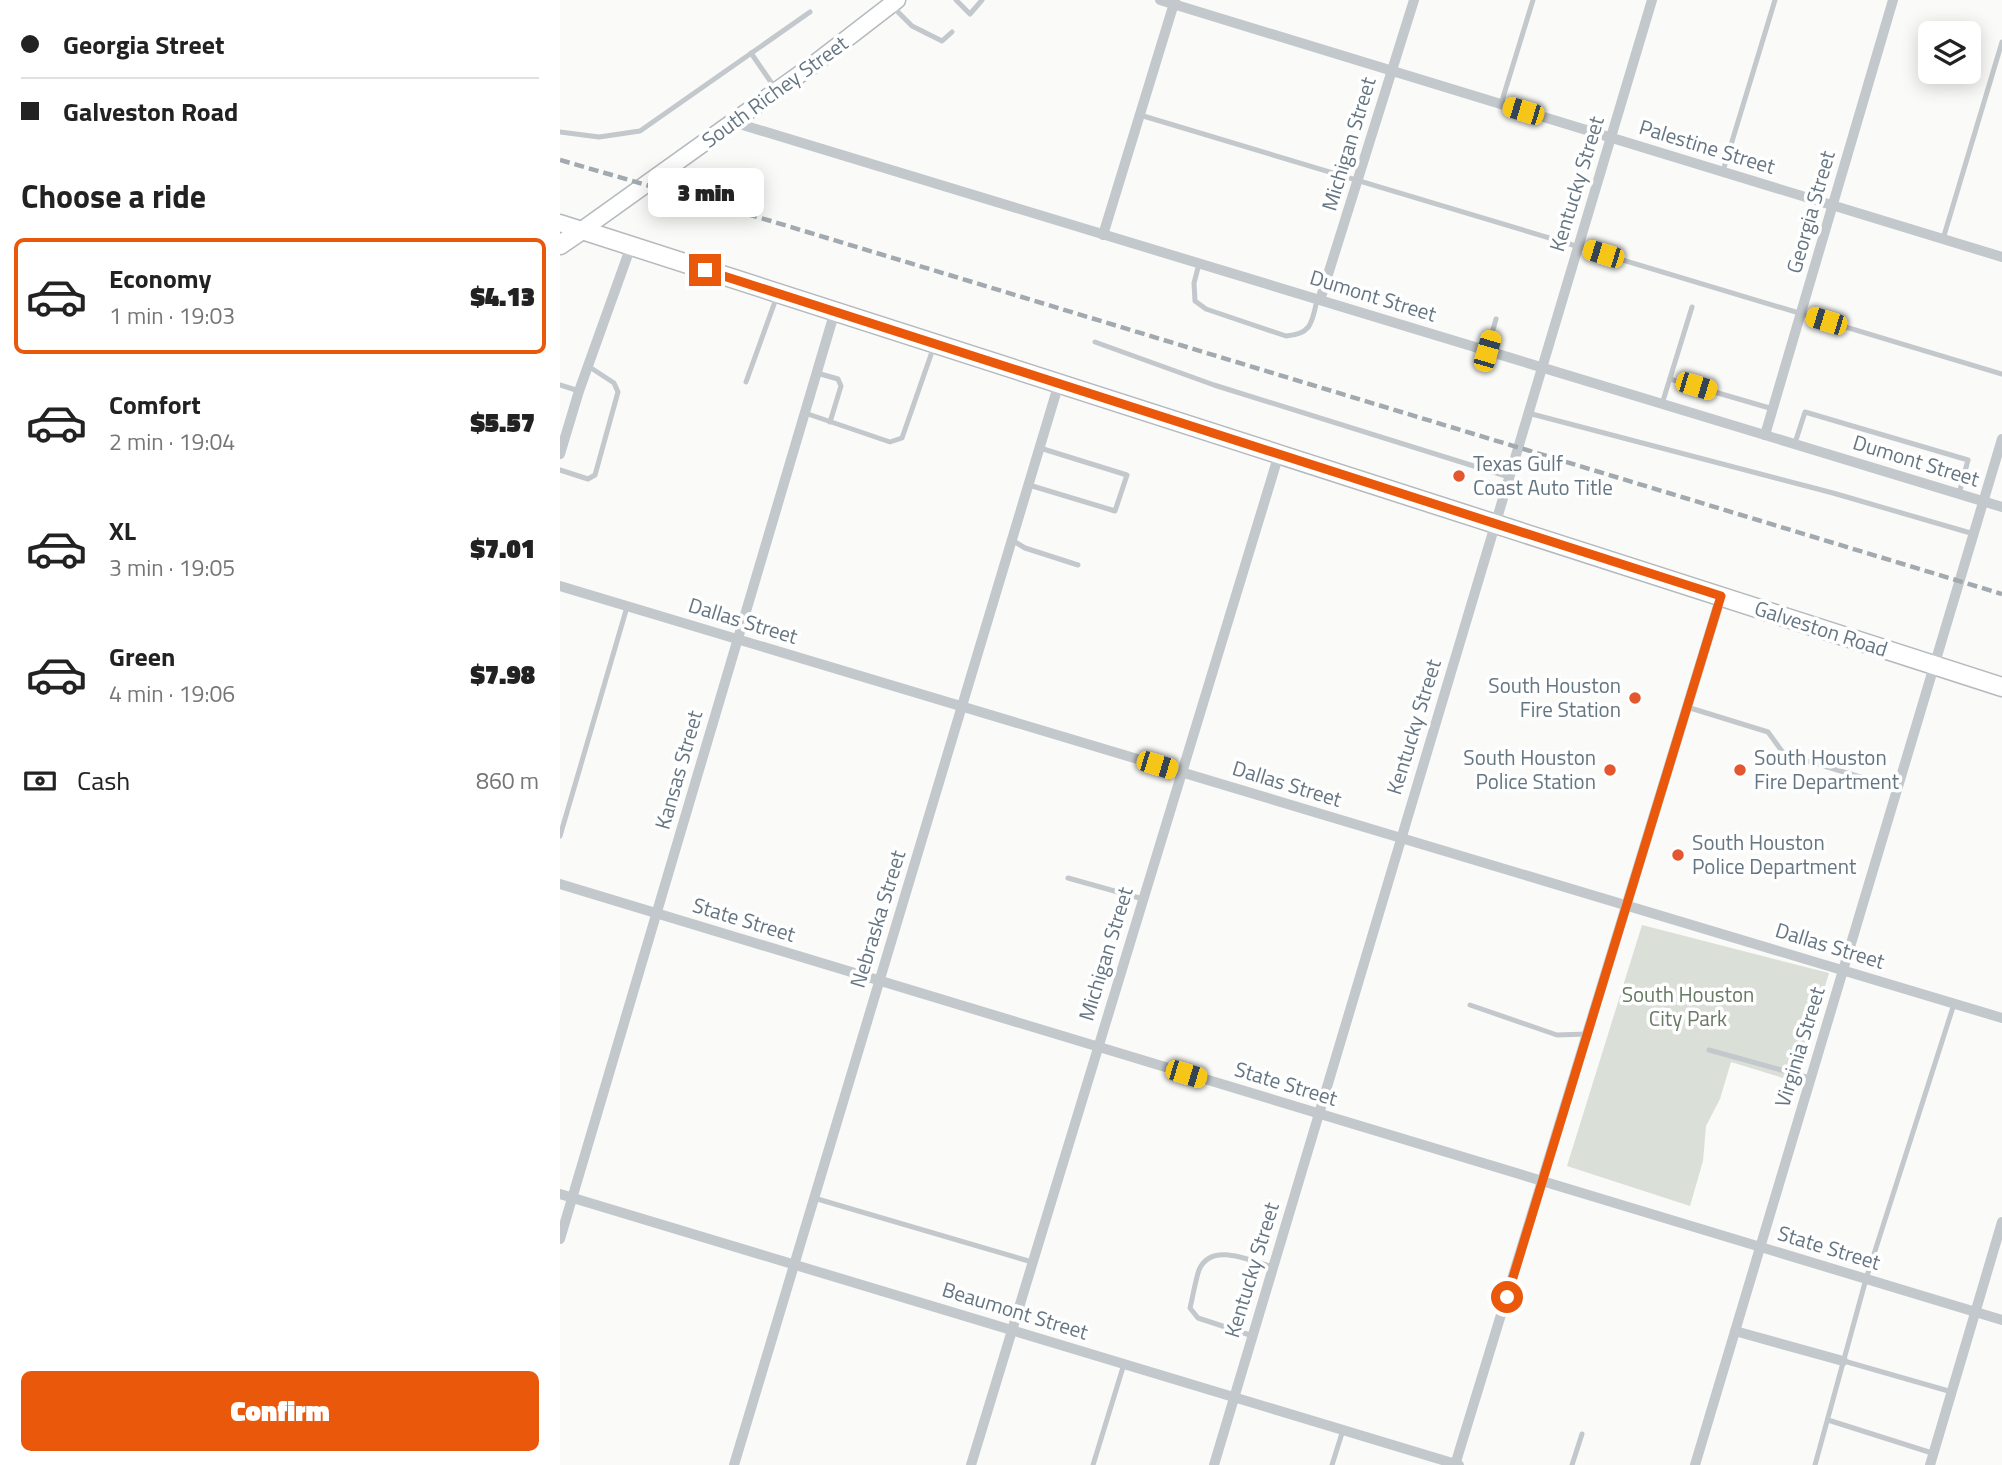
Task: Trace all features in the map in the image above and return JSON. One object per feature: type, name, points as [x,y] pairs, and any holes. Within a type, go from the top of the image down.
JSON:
[{"type":"main road","name":"South Richey Street","points":[[582,230],[894,3]]},
{"type":"main road","name":"Galveston Road","points":[[560,223],[2002,687]]},
{"type":"main road","points":[[560,245],[582,230]]},
{"type":"street","name":"Palestine Street","points":[[1160,0],[1174,2],[2002,257]]},
{"type":"street","name":"Michigan Street","points":[[1319,300],[1414,0]]},
{"type":"street","name":"Kentucky Street","points":[[1214,1465],[1652,0]]},
{"type":"street","name":"Georgia Street","points":[[1765,435],[1893,0]]},
{"type":"street","points":[[1103,234],[1174,2]]},
{"type":"street","name":"Dumont Street","points":[[733,122],[2002,508]]},
{"type":"street","points":[[560,454],[579,391],[631,246]]},
{"type":"street","name":"Kansas Street","points":[[560,1239],[835,311]]},
{"type":"street","name":"Nebraska Street","points":[[734,1465],[1059,383]]},
{"type":"street","name":"Virginia Street","points":[[1695,1465],[2002,439]]},
{"type":"street","name":"Michigan Street","points":[[971,1465],[1279,454]]},
{"type":"street","name":"Dallas Street","points":[[560,586],[2002,1018]]},
{"type":"street","points":[[1457,1465],[1721,596]]},
{"type":"street","name":"State Street","points":[[560,884],[2002,1320]]},
{"type":"street","name":"Beaumont Street","points":[[560,1194],[1457,1465]]},
{"type":"street","points":[[1932,1459],[2002,1222]]},
{"type":"street","points":[[1735,1331],[1843,1361]]},
{"type":"lane","points":[[956,0],[970,14]]},
{"type":"lane","points":[[964,20],[982,0]]},
{"type":"lane","points":[[1502,104],[1533,0]]},
{"type":"lane","points":[[1723,172],[1775,0]]},
{"type":"lane","points":[[894,3],[912,26],[942,41],[951,32]]},
{"type":"lane","points":[[560,132],[599,137],[640,131],[810,12]]},
{"type":"lane","points":[[1943,239],[2002,42]]},
{"type":"lane","points":[[751,53],[777,90]]},
{"type":"lane","points":[[1139,115],[2002,374]]},
{"type":"lane","points":[[1199,264],[1194,283],[1195,301],[1206,309],[1286,336],[1299,335],[1307,330],[1319,300]]},
{"type":"lane","points":[[746,382],[779,293]]},
{"type":"lane","points":[[1662,404],[1692,307]]},
{"type":"lane","points":[[1487,351],[1496,319]]},
{"type":"lane","points":[[1095,342],[1214,385],[1509,477]]},
{"type":"lane","points":[[805,413],[890,442],[902,438],[935,343]]},
{"type":"lane","points":[[560,470],[589,479],[595,475],[618,392],[614,383],[588,366]]},
{"type":"lane","points":[[817,373],[838,379],[841,386],[830,422]]},
{"type":"lane","points":[[1670,379],[1773,409]]},
{"type":"lane","points":[[560,385],[579,391]]},
{"type":"lane","points":[[1794,444],[1805,412],[1968,460],[1959,494]]},
{"type":"lane","points":[[1528,413],[1974,534]]},
{"type":"lane","points":[[1029,485],[1115,511],[1127,475],[1040,449]]},
{"type":"lane","points":[[1012,540],[1026,548],[1078,565]]},
{"type":"lane","points":[[560,836],[627,606]]},
{"type":"lane","points":[[1687,707],[1768,732],[1784,754],[1897,789]]},
{"type":"lane","points":[[1068,878],[1143,899]]},
{"type":"lane","points":[[1815,1465],[1866,1279],[1954,1004]]},
{"type":"lane","points":[[1469,1005],[1557,1035],[1587,1034]]},
{"type":"lane","points":[[1709,1050],[1811,1078]]},
{"type":"lane","points":[[814,1198],[1032,1262]]},
{"type":"lane","points":[[1253,1336],[1198,1318],[1190,1308],[1200,1269],[1207,1258],[1220,1253],[1273,1267]]},
{"type":"lane","points":[[1843,1361],[1952,1392]]},
{"type":"lane","points":[[1093,1465],[1124,1364]]},
{"type":"lane","points":[[1828,1420],[1932,1459]]},
{"type":"lane","points":[[1332,1465],[1343,1430]]},
{"type":"lane","points":[[1572,1465],[1582,1433]]},
{"type":"green space","name":"South Houston City Park","points":[[1642,925],[1829,973],[1796,1082],[1731,1062],[1720,1099],[1706,1126],[1703,1161],[1690,1206],[1567,1166]]},
{"type":"railway","points":[[560,160],[771,221],[2002,594]]},
{"type":"place","name":"Texas Gulf Coast Auto Title","points":[[1459,476]]},
{"type":"place","name":"South Houston Fire Station","points":[[1635,698]]},
{"type":"place","name":"South Houston Police Station","points":[[1610,770]]},
{"type":"place","name":"South Houston Fire Department","points":[[1740,770]]},
{"type":"place","name":"South Houston Police Department","points":[[1678,855]]},
{"type":"route","points":[[705,270],[1721,596],[1507,1297]]}]
